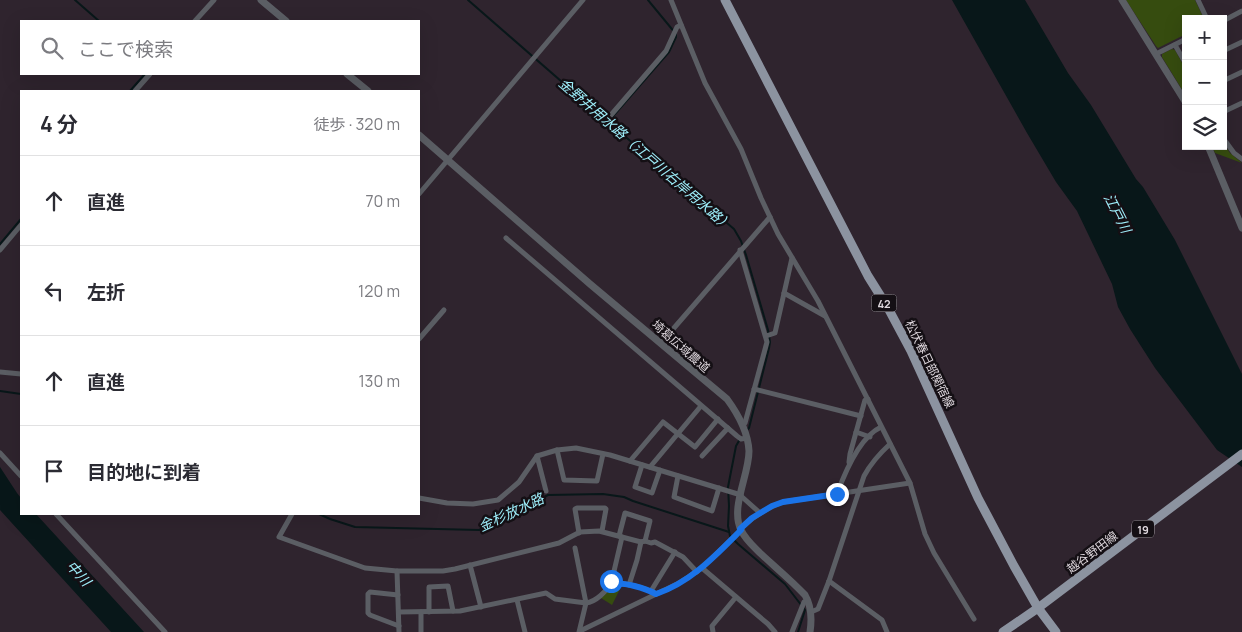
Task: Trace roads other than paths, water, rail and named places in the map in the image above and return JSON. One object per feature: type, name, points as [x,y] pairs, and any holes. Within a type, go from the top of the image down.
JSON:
[{"type":"main road","name":"松伏春日部関宿線","points":[[725,0],[864,268],[907,344],[936,403],[978,498],[1014,566],[1056,632]]},
{"type":"main road","name":"越谷野田線","points":[[1003,632],[1242,454]]},
{"type":"street","points":[[196,20],[214,0]]},
{"type":"street","points":[[261,0],[285,20]]},
{"type":"street","points":[[420,193],[583,0]]},
{"type":"street","points":[[671,0],[705,83],[741,149],[778,234],[806,280],[910,483],[934,553],[974,618]]},
{"type":"street","points":[[1122,0],[1182,96]]},
{"type":"street","points":[[1198,0],[1205,15]]},
{"type":"street","points":[[1227,19],[1242,12]]},
{"type":"street","points":[[607,121],[666,51],[677,27],[681,25]]},
{"type":"street","points":[[1156,54],[1182,41]]},
{"type":"street","points":[[1227,49],[1242,42]]},
{"type":"street","points":[[1174,45],[1183,60]]},
{"type":"street","points":[[1227,80],[1242,72]]},
{"type":"street","points":[[136,90],[149,75]]},
{"type":"street","points":[[348,75],[367,90]]},
{"type":"street","points":[[1227,110],[1242,104]]},
{"type":"street","name":"埼葛広域農道","points":[[420,136],[590,284],[727,399],[736,411],[742,425],[742,438],[749,450],[748,464],[739,502],[738,519],[740,529]]},
{"type":"street","points":[[1227,143],[1234,153],[1242,159]]},
{"type":"street","points":[[1210,150],[1242,228]]},
{"type":"street","points":[[661,343],[770,217]]},
{"type":"street","points":[[0,250],[20,226]]},
{"type":"street","points":[[506,238],[742,438]]},
{"type":"street","points":[[741,250],[768,335],[745,423],[742,425]]},
{"type":"street","points":[[768,335],[774,333],[792,258]]},
{"type":"street","points":[[784,293],[825,316]]},
{"type":"street","points":[[420,338],[444,310]]},
{"type":"street","points":[[0,372],[20,374]]},
{"type":"street","points":[[754,389],[861,416]]},
{"type":"street","points":[[849,463],[865,400],[868,399]]},
{"type":"street","points":[[650,467],[702,406]]},
{"type":"street","points":[[630,461],[663,422],[695,447],[718,419]]},
{"type":"street","points":[[837,494],[849,463],[863,443],[882,427]]},
{"type":"street","points":[[702,456],[728,428]]},
{"type":"street","points":[[856,432],[870,436]]},
{"type":"street","points":[[811,612],[818,609],[830,581],[864,476],[878,454],[890,444]]},
{"type":"street","points":[[420,498],[455,504],[473,504],[498,500],[519,482],[538,456],[557,450],[576,448],[642,464],[741,495],[760,513]]},
{"type":"street","points":[[557,450],[564,480],[598,481],[603,454]]},
{"type":"street","points":[[0,453],[20,475]]},
{"type":"street","points":[[538,456],[546,491]]},
{"type":"street","points":[[642,464],[635,486],[652,493],[660,470]]},
{"type":"street","points":[[678,476],[674,497],[712,511],[718,488]]},
{"type":"street","points":[[580,631],[653,592],[679,583],[696,572],[734,537],[740,529],[772,506],[783,502],[910,483]]},
{"type":"street","points":[[579,533],[575,509],[577,508],[605,508],[602,532]]},
{"type":"street","points":[[399,612],[453,611],[546,593],[555,599],[591,602],[612,584],[624,513],[650,520],[629,585]]},
{"type":"street","points":[[57,515],[165,632]]},
{"type":"street","points":[[291,515],[279,537],[365,568],[397,571],[443,571],[559,543],[579,533],[599,530],[643,542],[655,542],[683,557],[696,572]]},
{"type":"street","points":[[740,529],[751,544],[801,591],[808,601],[811,612],[810,632]]},
{"type":"street","points":[[575,548],[586,603],[580,631]]},
{"type":"street","points":[[653,592],[675,552]]},
{"type":"street","points":[[470,565],[481,607]]},
{"type":"street","points":[[702,568],[775,632]]},
{"type":"street","points":[[397,571],[399,612],[399,629],[368,613],[368,594],[370,592],[398,595]]},
{"type":"street","points":[[830,581],[882,620],[887,632]]},
{"type":"street","points":[[612,584],[629,585],[653,592]]},
{"type":"street","points":[[429,612],[429,588],[448,586],[453,611]]},
{"type":"street","points":[[712,632],[712,626],[736,597]]},
{"type":"street","points":[[517,600],[525,632]]},
{"type":"street","points":[[792,632],[804,602],[808,601]]},
{"type":"street","points":[[421,612],[421,632]]},
{"type":"water","name":"江戸川","points":[[952,0],[1025,0],[1068,73],[1091,105],[1136,179],[1143,187],[1175,240],[1242,374],[1242,467],[1217,450],[1155,368],[1130,329],[1118,307],[1112,284],[1077,211],[1056,182]]},
{"type":"water","name":"中川","points":[[0,467],[20,497],[20,515],[37,515],[144,632],[111,632],[0,510]]},
{"type":"waterway","points":[[75,0],[98,20]]},
{"type":"waterway","name":"金野井用水路（江戸川右岸用水路）","points":[[468,0],[734,229],[746,255],[770,342],[749,428],[746,431]]},
{"type":"waterway","points":[[608,122],[669,52],[676,37],[676,34],[648,0]]},
{"type":"waterway","points":[[131,90],[144,75]]},
{"type":"waterway","points":[[0,244],[20,220]]},
{"type":"waterway","name":"金杉放水路","points":[[0,391],[20,394]]},
{"type":"waterway","name":"金野井用水路（江戸川右岸用水路）","points":[[740,439],[736,446],[728,487],[728,526],[730,536],[785,584],[805,610],[798,632]]},
{"type":"waterway","name":"金杉放水路","points":[[321,515],[355,527],[479,530],[506,518],[548,495],[603,494],[624,497],[729,532]]}]
